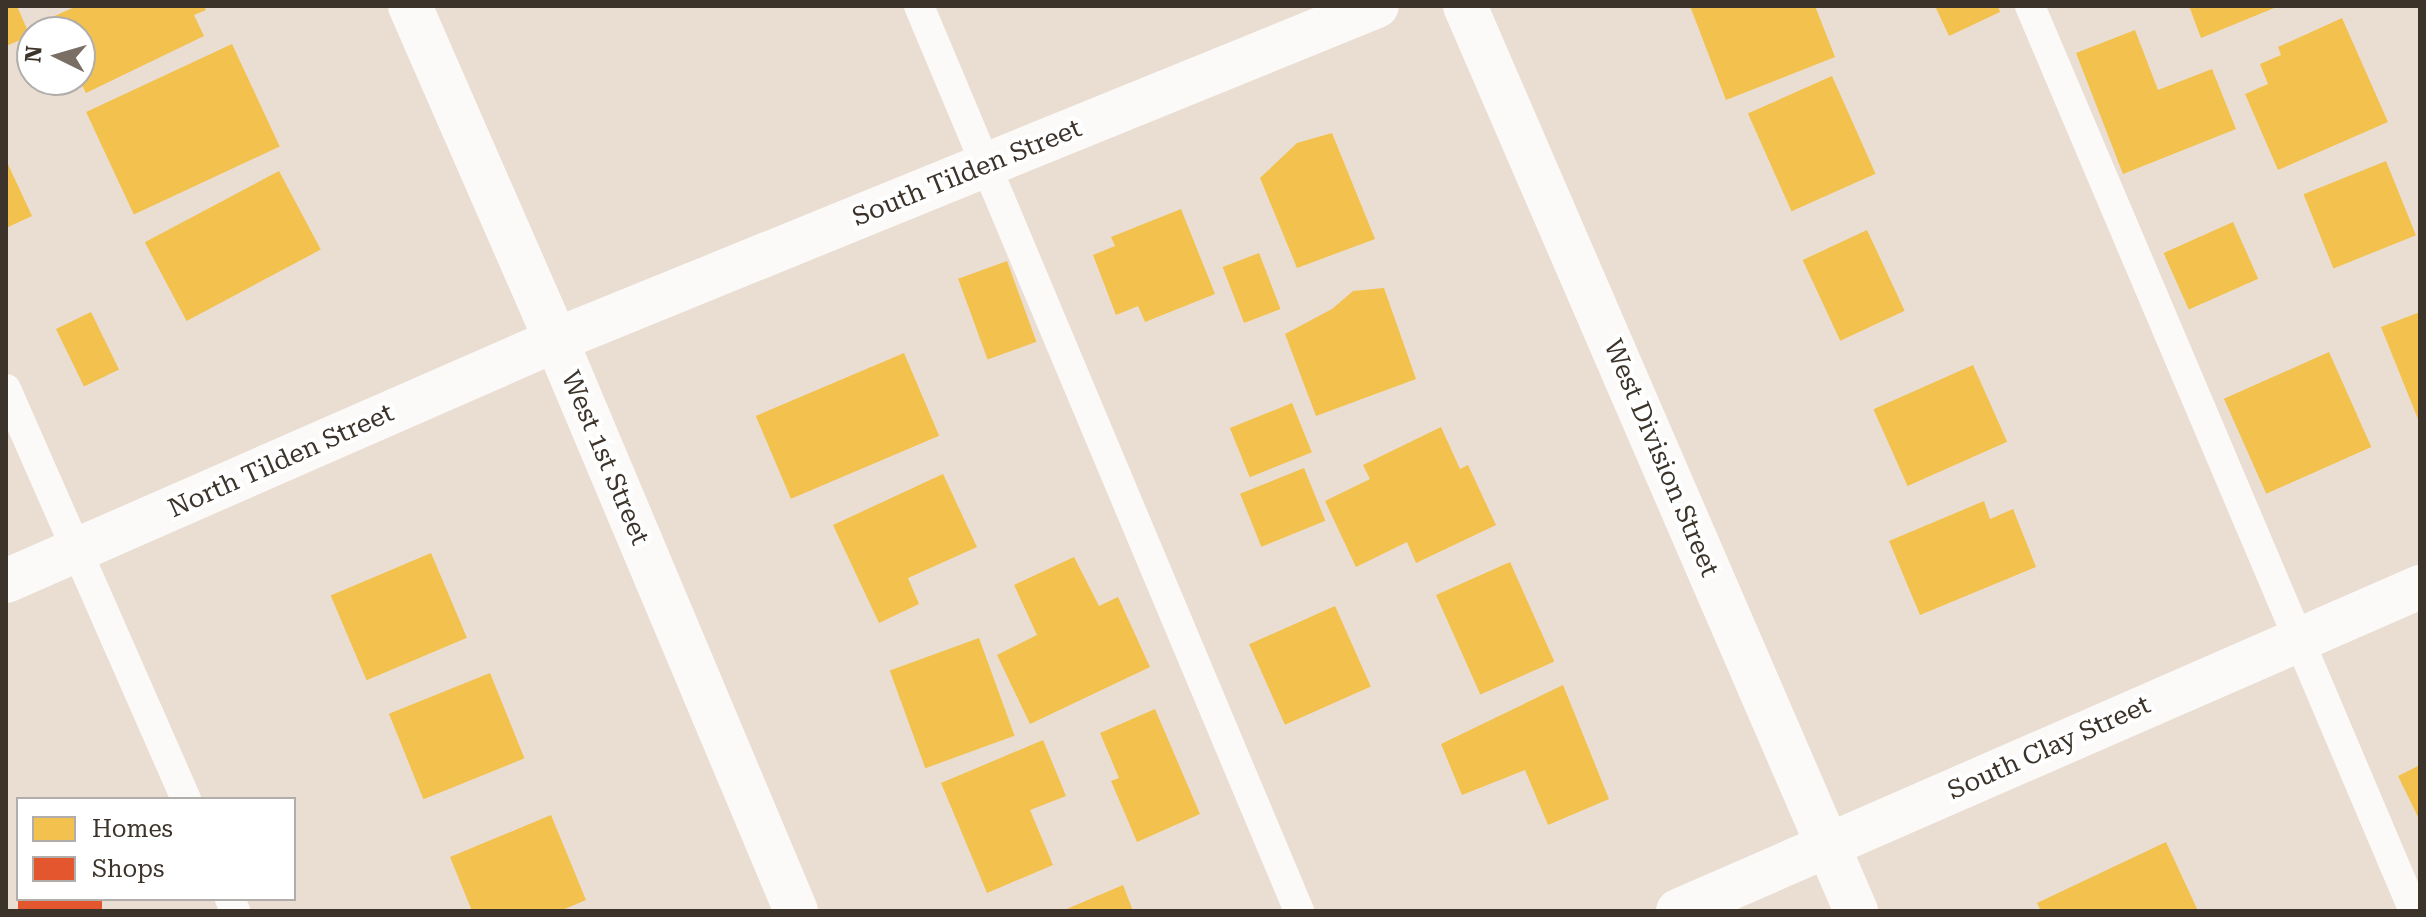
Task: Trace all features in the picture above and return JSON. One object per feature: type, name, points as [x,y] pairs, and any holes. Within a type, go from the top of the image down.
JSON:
[{"type":"street","name":"West 1st Street","points":[[410,6],[556,340],[796,911]]},
{"type":"street","name":"South Tilden Street","points":[[556,340],[1377,6]]},
{"type":"street","name":"West Division Street","points":[[1465,6],[1856,911]]},
{"type":"street","name":"North Tilden Street","points":[[6,581],[556,340]]},
{"type":"street","name":"South Clay Street","points":[[1678,911],[2420,587]]},
{"type":"lane","points":[[919,6],[1299,911]]},
{"type":"lane","points":[[2030,6],[2301,638],[2414,911]]},
{"type":"lane","points":[[6,389],[185,797]]},
{"type":"building: Homes","points":[[6,6],[17,6],[21,16],[16,16],[16,42],[6,46]]},
{"type":"building: Homes","points":[[77,6],[204,6],[206,10],[194,15],[204,36],[96,88],[96,16],[54,16]]},
{"type":"building: Homes","points":[[1690,6],[1815,6],[1835,57],[1726,100]]},
{"type":"building: Homes","points":[[1935,6],[1998,6],[2000,12],[1949,36]]},
{"type":"building: Homes","points":[[2189,6],[2279,6],[2201,38]]},
{"type":"building: Homes","points":[[2342,18],[2388,122],[2278,170],[2245,94],[2268,84],[2260,64],[2281,55],[2278,47]]},
{"type":"building: Homes","points":[[2135,30],[2158,90],[2212,69],[2236,129],[2123,174],[2076,53]]},
{"type":"building: Homes","points":[[232,44],[280,146],[134,214],[86,112]]},
{"type":"building: Homes","points":[[1832,76],[1876,174],[1791,211],[1748,113]]},
{"type":"building: Homes","points":[[1332,133],[1375,239],[1297,268],[1260,178],[1297,143]]},
{"type":"building: Homes","points":[[6,160],[32,216],[6,228]]},
{"type":"building: Homes","points":[[2386,161],[2416,235],[2333,269],[2303,194]]},
{"type":"building: Homes","points":[[279,171],[321,250],[187,321],[145,242]]},
{"type":"building: Homes","points":[[1181,209],[1215,294],[1145,322],[1138,306],[1116,315],[1093,255],[1115,246],[1111,237]]},
{"type":"building: Homes","points":[[2233,222],[2258,279],[2189,310],[2164,253]]},
{"type":"building: Homes","points":[[1867,230],[1905,311],[1840,341],[1803,260]]},
{"type":"building: Homes","points":[[1259,253],[1281,309],[1244,323],[1223,267]]},
{"type":"building: Homes","points":[[1007,261],[1036,342],[988,360],[958,279]]},
{"type":"building: Homes","points":[[1384,288],[1416,379],[1316,416],[1285,334],[1332,309],[1353,291]]},
{"type":"building: Homes","points":[[91,312],[119,370],[84,387],[56,329]]},
{"type":"building: Homes","points":[[2420,312],[2420,424],[2381,327]]},
{"type":"building: Homes","points":[[2329,352],[2371,447],[2266,494],[2224,399]]},
{"type":"building: Homes","points":[[904,353],[939,436],[791,499],[756,416]]},
{"type":"building: Homes","points":[[1973,365],[2007,442],[1908,486],[1873,409]]},
{"type":"building: Homes","points":[[1292,403],[1312,452],[1250,477],[1230,428]]},
{"type":"building: Homes","points":[[1441,427],[1460,469],[1468,465],[1496,525],[1416,563],[1407,542],[1356,567],[1325,501],[1370,479],[1363,465]]},
{"type":"building: Homes","points":[[1304,468],[1325,521],[1261,547],[1240,494]]},
{"type":"building: Homes","points":[[943,474],[977,547],[908,578],[919,604],[879,623],[833,525]]},
{"type":"building: Homes","points":[[1984,501],[1990,519],[2013,509],[2036,567],[1920,615],[1889,541]]},
{"type":"building: Homes","points":[[431,553],[467,638],[367,680],[331,596]]},
{"type":"building: Homes","points":[[1074,557],[1099,606],[1118,597],[1150,667],[1030,724],[997,655],[1037,635],[1014,585]]},
{"type":"building: Homes","points":[[1510,562],[1554,662],[1480,695],[1436,595]]},
{"type":"building: Homes","points":[[1335,606],[1371,686],[1285,725],[1249,644]]},
{"type":"building: Homes","points":[[979,638],[1015,736],[925,768],[890,670]]},
{"type":"building: Homes","points":[[490,673],[524,758],[423,799],[389,714]]},
{"type":"building: Homes","points":[[1563,685],[1609,799],[1548,825],[1525,770],[1462,795],[1441,744]]},
{"type":"building: Homes","points":[[1155,709],[1200,814],[1137,842],[1111,781],[1119,778],[1100,733]]},
{"type":"building: Homes","points":[[1043,740],[1066,796],[1030,810],[1053,865],[987,893],[941,783]]},
{"type":"building: Homes","points":[[2420,765],[2420,821],[2398,776]]},
{"type":"building: Homes","points":[[551,815],[586,900],[560,911],[472,911],[450,857]]},
{"type":"building: Homes","points":[[2166,842],[2198,911],[2041,911],[2037,903]]},
{"type":"building: Homes","points":[[1123,885],[1133,911],[1062,911]]},
{"type":"building: Shops","points":[[18,901],[102,901],[102,911],[18,911]]}]
